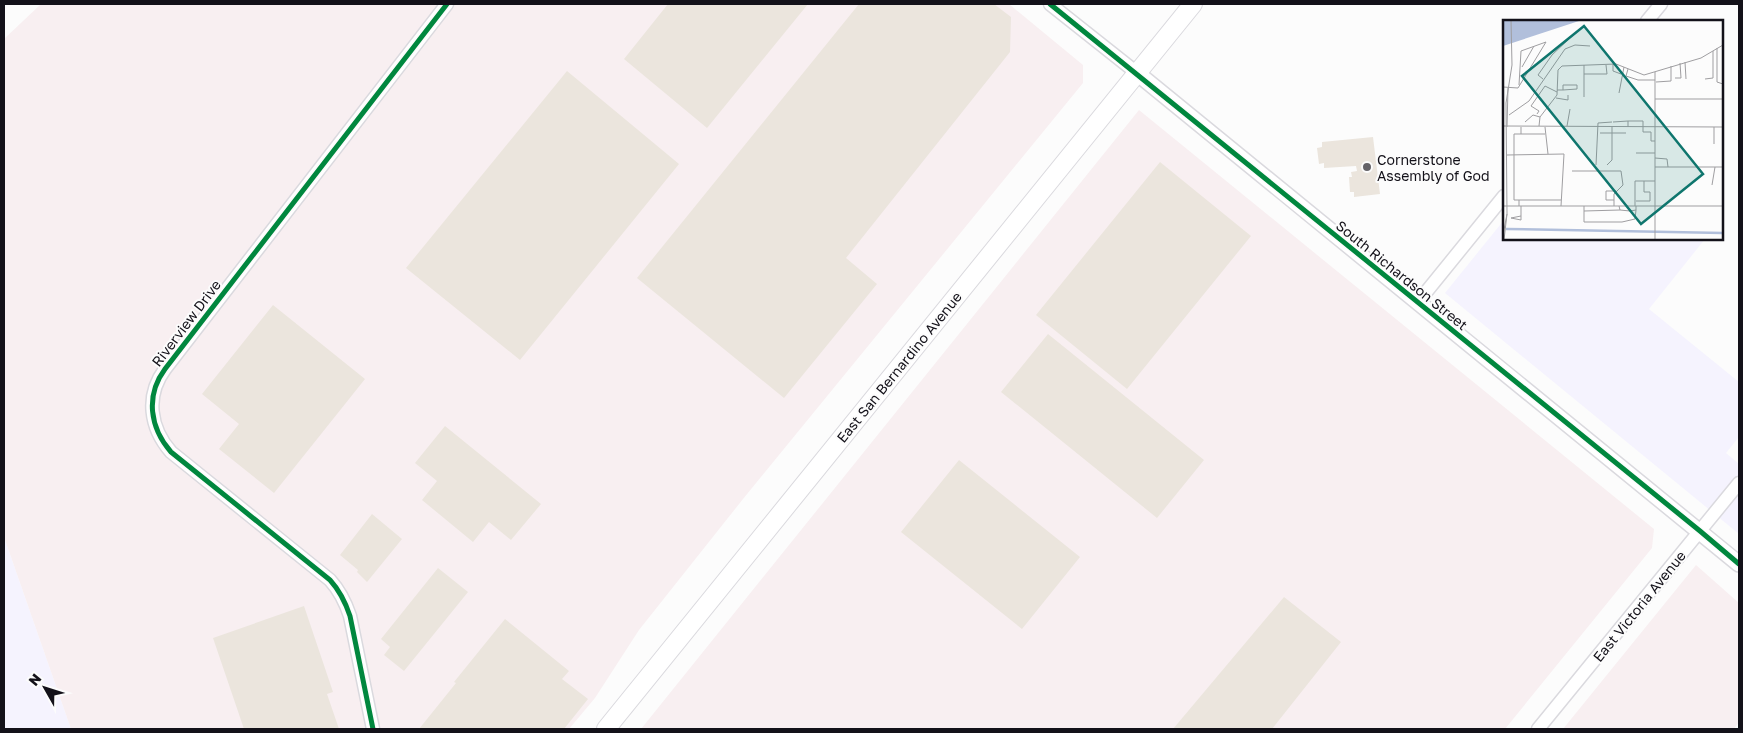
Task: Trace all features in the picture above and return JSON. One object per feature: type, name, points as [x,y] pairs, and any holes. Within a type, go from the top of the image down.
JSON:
[{"type":"main road","name":"East San Bernardino Avenue","points":[[606,729],[1193,4]]},
{"type":"street","name":"Riverview Drive","points":[[374,729],[350,616],[339,590],[330,580],[171,452],[157,433],[153,421],[152,397],[155,385],[165,369],[447,4]]},
{"type":"street","name":"South Richardson Street","points":[[1050,4],[1739,564]]},
{"type":"street","points":[[1648,20],[1661,4]]},
{"type":"street","points":[[1418,302],[1503,197]]},
{"type":"street","name":"East Victoria Avenue","points":[[1538,729],[1739,483]]},
{"type":"shaded area","points":[[41,4],[1009,4],[1083,65],[1083,83],[743,499],[639,630],[595,698],[569,729],[71,729],[4,537],[4,39]]},
{"type":"shaded area","points":[[1139,110],[1654,529],[1652,548],[1505,729],[641,729]]},
{"type":"shaded area","points":[[1503,221],[1503,240],[1704,240],[1649,309],[1739,382],[1739,437],[1726,453],[1739,464],[1739,534],[1445,293]]},
{"type":"shaded area","points":[[4,537],[71,729],[4,729]]},
{"type":"shaded area","points":[[1696,565],[1739,603],[1739,722],[1734,729],[1563,729]]},
{"type":"building","points":[[668,4],[808,4],[707,128],[624,59]]},
{"type":"building","points":[[859,4],[994,4],[1011,17],[1010,52],[846,258],[877,284],[784,398],[637,278]]},
{"type":"building","points":[[567,71],[679,164],[520,360],[406,268]]},
{"type":"building","name":"Cornerstone Assembly of God","points":[[1373,137],[1380,194],[1354,197],[1354,192],[1350,192],[1349,177],[1352,177],[1351,172],[1357,171],[1356,166],[1324,168],[1324,163],[1319,164],[1317,148],[1322,147],[1322,142]]},
{"type":"building","points":[[1160,162],[1251,236],[1127,389],[1036,315]]},
{"type":"building","points":[[273,305],[365,379],[274,493],[219,449],[239,424],[202,394]]},
{"type":"building","points":[[1048,334],[1204,460],[1157,518],[1001,392]]},
{"type":"building","points":[[445,426],[541,504],[511,540],[489,522],[473,542],[422,500],[437,481],[415,463]]},
{"type":"building","points":[[959,460],[1080,557],[1022,629],[901,532]]},
{"type":"building","points":[[372,514],[402,539],[367,582],[357,572],[358,570],[340,555]]},
{"type":"building","points":[[438,568],[468,592],[404,671],[384,655],[390,647],[381,639]]},
{"type":"building","points":[[1284,597],[1341,642],[1272,729],[1173,729]]},
{"type":"building","points":[[304,606],[333,692],[327,694],[339,729],[244,729],[213,638]]},
{"type":"building","points":[[505,619],[569,671],[562,679],[588,699],[564,729],[419,729],[456,683],[454,682]]},
{"type":"cycle path","points":[[373,729],[350,616],[339,592],[330,580],[171,452],[158,433],[153,412],[153,401],[159,379],[165,369],[447,4]]},
{"type":"cycle path","points":[[1050,4],[1739,564]]},
{"type":"place","name":"Cornerstone Assembly of God","points":[[1367,167]]}]
